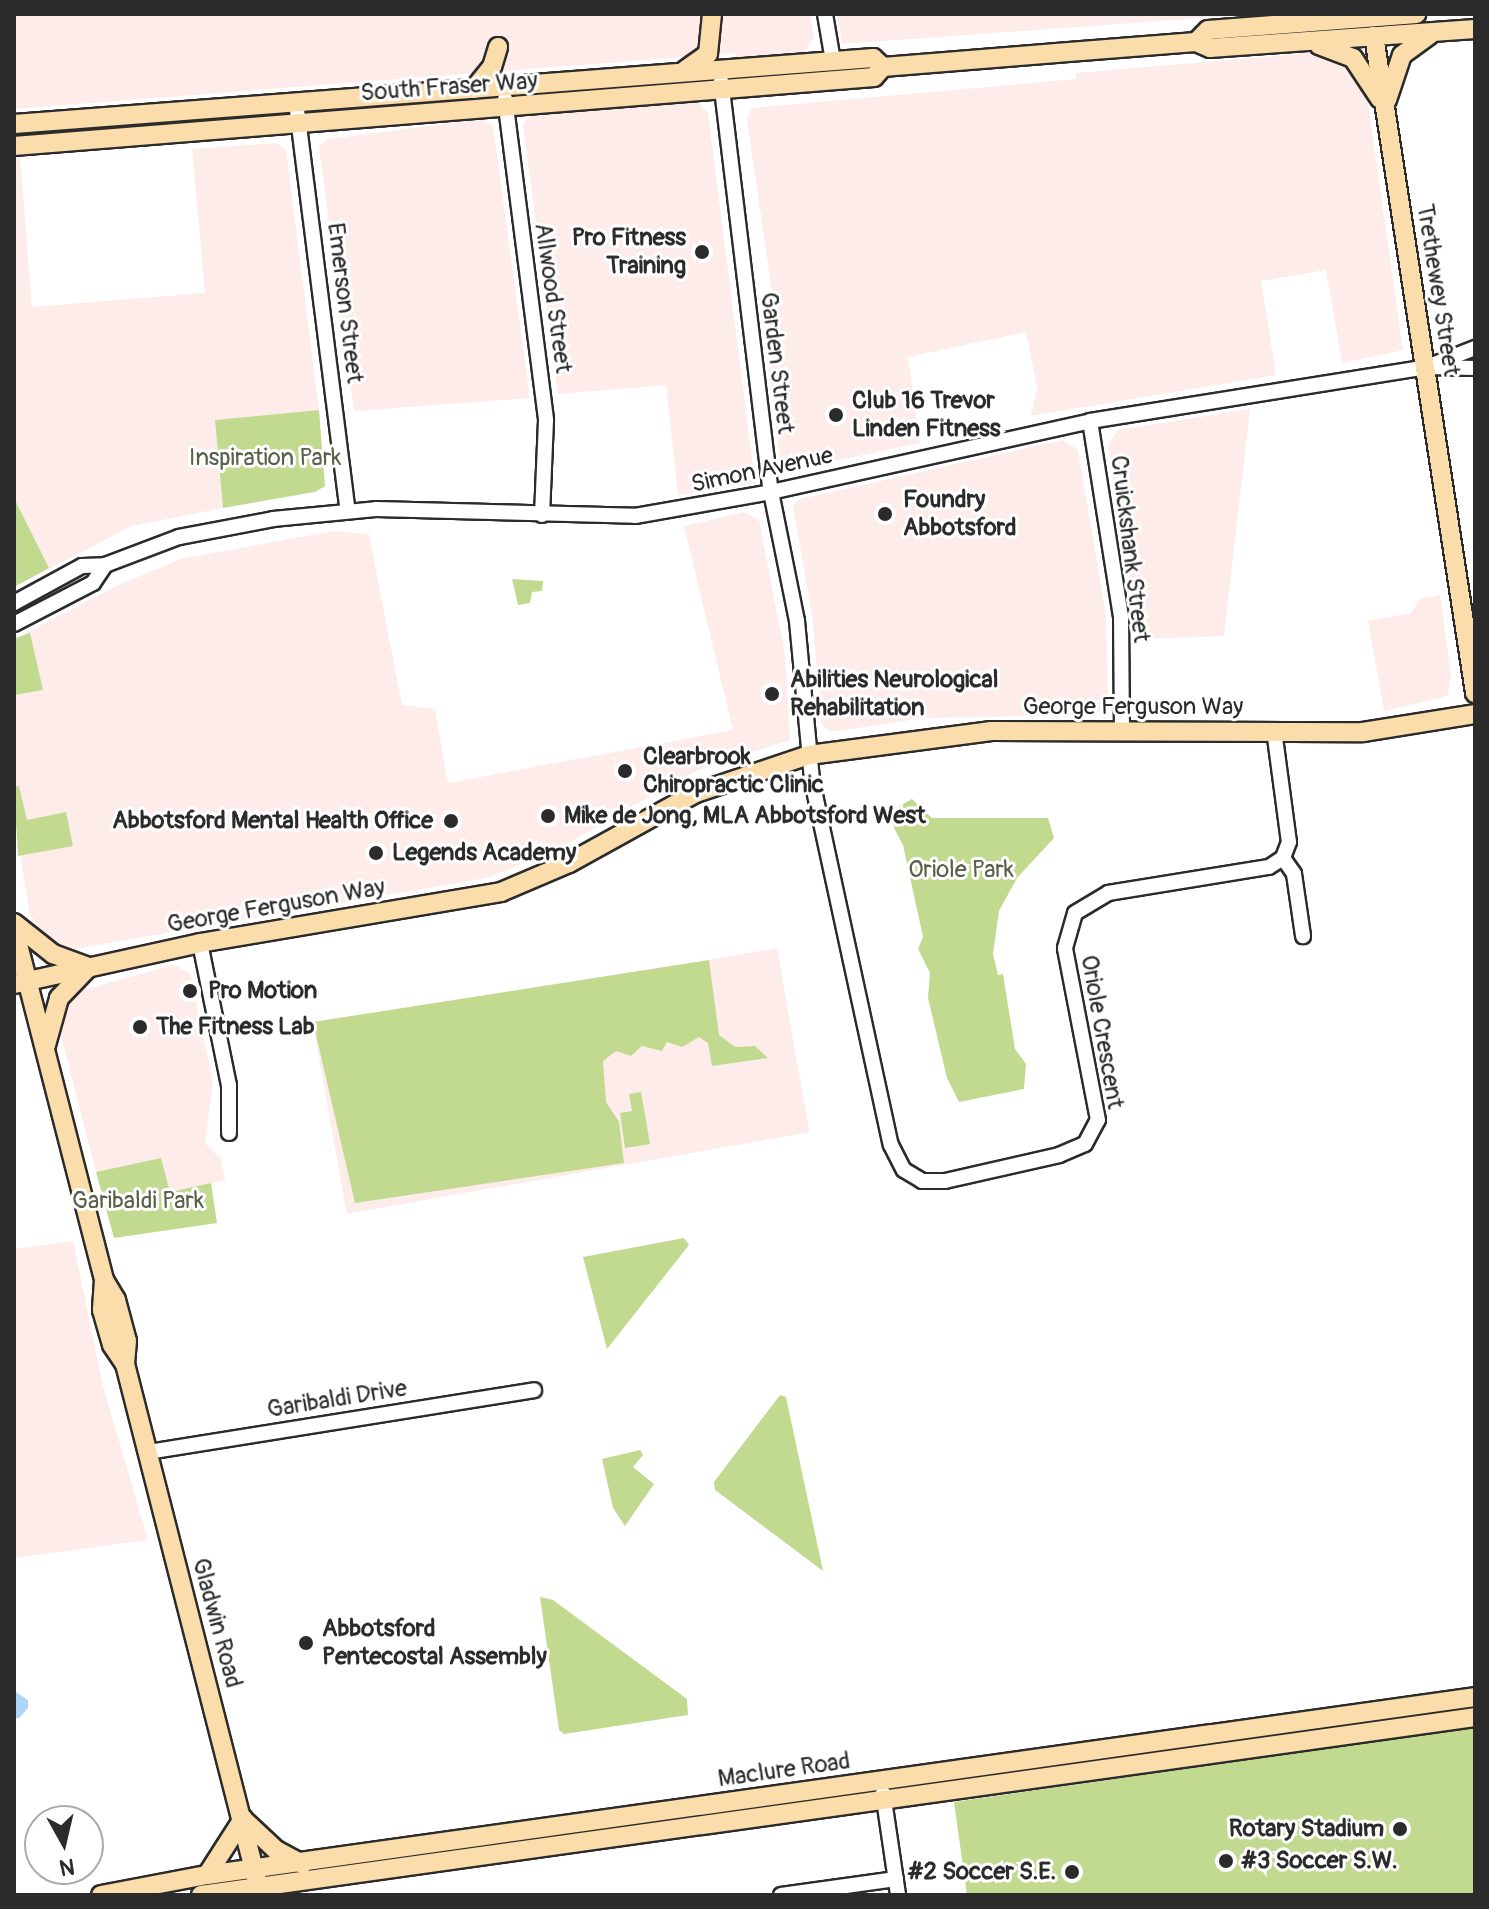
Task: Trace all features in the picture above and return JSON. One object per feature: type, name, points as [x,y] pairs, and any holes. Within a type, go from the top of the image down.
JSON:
[{"type":"main road","points":[[674,74],[708,54],[712,14]]},
{"type":"main road","points":[[1295,23],[1316,14]]},
{"type":"main road","name":"South Fraser Way","points":[[1196,42],[1208,30],[1416,14]]},
{"type":"main road","name":"South Fraser Way","points":[[14,124],[674,74],[721,80],[874,77],[883,67],[1196,42],[1210,48],[1475,29]]},
{"type":"main road","points":[[1385,107],[1402,55],[1435,33]]},
{"type":"main road","name":"Trethewey Street","points":[[1374,36],[1475,693]]},
{"type":"main road","points":[[1300,42],[1353,58],[1385,107]]},
{"type":"main road","points":[[474,89],[492,67],[498,47],[503,87]]},
{"type":"main road","name":"South Fraser Way","points":[[14,146],[507,106],[721,80],[833,61],[873,58],[883,67]]},
{"type":"main road","name":"George Ferguson Way","points":[[20,983],[200,943],[501,892],[569,863],[696,793],[809,755],[949,734],[1377,731],[1475,714]]},
{"type":"main road","points":[[14,923],[53,954],[88,967],[59,998],[45,1051]]},
{"type":"main road","name":"Gladwin Road","points":[[14,929],[20,983],[45,1051],[104,1280],[102,1310],[112,1345],[125,1364],[258,1884]]},
{"type":"main road","name":"Maclure Road","points":[[101,1895],[209,1890],[297,1880],[1475,1697]]},
{"type":"main road","name":"Maclure Road","points":[[882,1789],[1475,1717]]},
{"type":"main road","points":[[209,1890],[243,1819],[276,1850],[297,1880]]},
{"type":"street","points":[[825,14],[833,61]]},
{"type":"street","points":[[1374,36],[1381,15]]},
{"type":"street","name":"Trethewey Street","points":[[1361,16],[1374,36]]},
{"type":"street","name":"Garden Street","points":[[721,80],[771,492],[797,621],[809,755]]},
{"type":"street","name":"Allwood Street","points":[[503,87],[546,420],[542,515]]},
{"type":"street","name":"Emerson Street","points":[[296,102],[348,511]]},
{"type":"street","points":[[1427,367],[1475,348]]},
{"type":"street","points":[[1427,367],[1475,368]]},
{"type":"street","name":"Simon Avenue","points":[[14,603],[82,566],[105,565],[179,537],[348,511],[635,516],[771,492],[1090,421],[1427,367]]},
{"type":"street","name":"Cruickshank Street","points":[[1090,421],[1121,616],[1122,731]]},
{"type":"street","name":"Simon Avenue","points":[[14,624],[93,583],[105,565]]},
{"type":"street","points":[[1274,730],[1289,842],[1283,858],[1294,874],[1303,936]]},
{"type":"street","name":"Oriole Crescent","points":[[809,755],[891,1145],[904,1170],[922,1181],[1029,1162],[1085,1144],[1098,1120],[1096,1097],[1065,948],[1069,924],[1082,905],[1108,893],[1269,867],[1283,858]]},
{"type":"street","points":[[200,943],[229,1085],[229,1133]]},
{"type":"street","name":"Garibaldi Drive","points":[[148,1452],[534,1390]]},
{"type":"street","points":[[882,1789],[898,1895]]},
{"type":"street","points":[[781,1895],[896,1879]]},
{"type":"shaded area","points":[[14,14],[810,14],[814,36],[805,53],[737,59],[735,53],[14,109]]},
{"type":"shaded area","points":[[837,14],[1256,14],[842,44]]},
{"type":"shaded area","points":[[1312,48],[1347,58],[1366,89],[1403,350],[1342,363],[1326,270],[1261,281],[1276,375],[1031,416],[1037,387],[1026,332],[908,357],[920,443],[793,470],[780,460],[767,354],[775,313],[747,120],[752,108],[1076,79],[1076,73],[1298,54],[1298,50]]},
{"type":"shaded area","points":[[694,98],[708,113],[755,483],[678,495],[666,385],[558,394],[523,124],[535,110]]},
{"type":"shaded area","points":[[484,119],[493,126],[530,398],[354,411],[319,147],[328,139]]},
{"type":"shaded area","points":[[277,143],[286,150],[319,410],[215,420],[223,508],[132,526],[14,587],[14,156],[20,156],[32,307],[205,293],[192,149]]},
{"type":"shaded area","points":[[1250,409],[1224,636],[1137,639],[1108,444],[1118,430]]},
{"type":"shaded area","points":[[1063,440],[1078,450],[1106,616],[1108,699],[1103,710],[1093,715],[924,718],[831,732],[821,724],[813,623],[793,505],[800,499]]},
{"type":"shaded area","points":[[744,512],[759,520],[785,655],[790,740],[693,772],[551,853],[486,878],[74,949],[57,945],[39,931],[29,911],[14,814],[14,639],[116,586],[181,559],[333,531],[369,534],[402,705],[435,709],[448,783],[733,730],[684,526]]},
{"type":"shaded area","points":[[1440,595],[1451,674],[1448,696],[1384,711],[1368,621],[1411,613],[1420,599]]},
{"type":"shaded area","points":[[777,948],[809,1132],[347,1214],[314,1030]]},
{"type":"shaded area","points":[[174,965],[190,973],[213,1082],[205,1143],[221,1159],[225,1180],[170,1192],[161,1158],[96,1172],[60,1032],[65,1009],[79,991]]},
{"type":"shaded area","points":[[73,1241],[103,1386],[148,1540],[14,1558],[14,1249]]},
{"type":"green space","name":"Inspiration Park","points":[[319,410],[325,486],[315,492],[223,508],[215,420]]},
{"type":"green space","points":[[14,498],[49,568],[14,587]]},
{"type":"green space","points":[[512,579],[543,581],[542,591],[532,592],[530,603],[518,605]]},
{"type":"green space","points":[[30,633],[43,690],[14,695],[14,639]]},
{"type":"green space","points":[[19,786],[27,820],[66,812],[73,846],[18,856],[14,787]]},
{"type":"green space","name":"Oriole Park","points":[[912,799],[932,818],[1048,818],[1054,838],[1017,878],[999,911],[993,954],[998,975],[1003,974],[1015,1049],[1026,1064],[1024,1089],[959,1102],[947,1078],[928,998],[930,973],[918,949],[923,937],[903,845],[894,828],[892,810]]},
{"type":"green space","points":[[709,960],[719,1035],[735,1047],[755,1046],[768,1058],[712,1066],[708,1043],[699,1037],[682,1047],[667,1042],[662,1051],[642,1046],[631,1056],[616,1051],[603,1061],[606,1102],[619,1122],[624,1163],[355,1203],[313,1022]]},
{"type":"green space","points":[[641,1092],[650,1144],[625,1148],[620,1113],[632,1111],[629,1094]]},
{"type":"green space","name":"Garibaldi Park","points":[[161,1158],[170,1192],[211,1183],[217,1223],[114,1238],[96,1172]]},
{"type":"green space","points":[[684,1238],[689,1245],[607,1349],[583,1257]]},
{"type":"green space","points":[[780,1395],[786,1397],[823,1571],[715,1490],[714,1482]]},
{"type":"green space","points":[[640,1450],[643,1455],[633,1467],[654,1484],[625,1526],[613,1508],[602,1459]]},
{"type":"green space","points":[[540,1597],[553,1600],[687,1699],[688,1715],[564,1734],[559,1730]]},
{"type":"green space","points":[[1475,1727],[1475,1895],[967,1895],[954,1802]]},
{"type":"water","points":[[14,1691],[28,1700],[28,1708],[19,1718],[14,1718]]},
{"type":"place","name":"Pro Fitness Training","points":[[702,252]]},
{"type":"place","name":"Club 16 Trevor Linden Fitness","points":[[836,415]]},
{"type":"place","name":"Foundry Abbotsford","points":[[885,514]]},
{"type":"place","name":"Abilities Neurological Rehabilitation","points":[[772,694]]},
{"type":"place","name":"Clearbrook Chiropractic Clinic","points":[[625,771]]},
{"type":"place","name":"Mike de Jong, MLA Abbotsford West","points":[[548,816]]},
{"type":"place","name":"Abbotsford Mental Health Office","points":[[451,821]]},
{"type":"place","name":"Legends Academy","points":[[376,853]]},
{"type":"place","name":"Pro Motion","points":[[190,991]]},
{"type":"place","name":"The Fitness Lab","points":[[140,1027]]},
{"type":"place","name":"Abbotsford Pentecostal Assembly","points":[[306,1643]]},
{"type":"place","name":"Rotary Stadium","points":[[1400,1829]]},
{"type":"place","name":"#3 Soccer S.W.","points":[[1226,1861]]},
{"type":"place","name":"#2 Soccer S.E.","points":[[1072,1872]]}]
